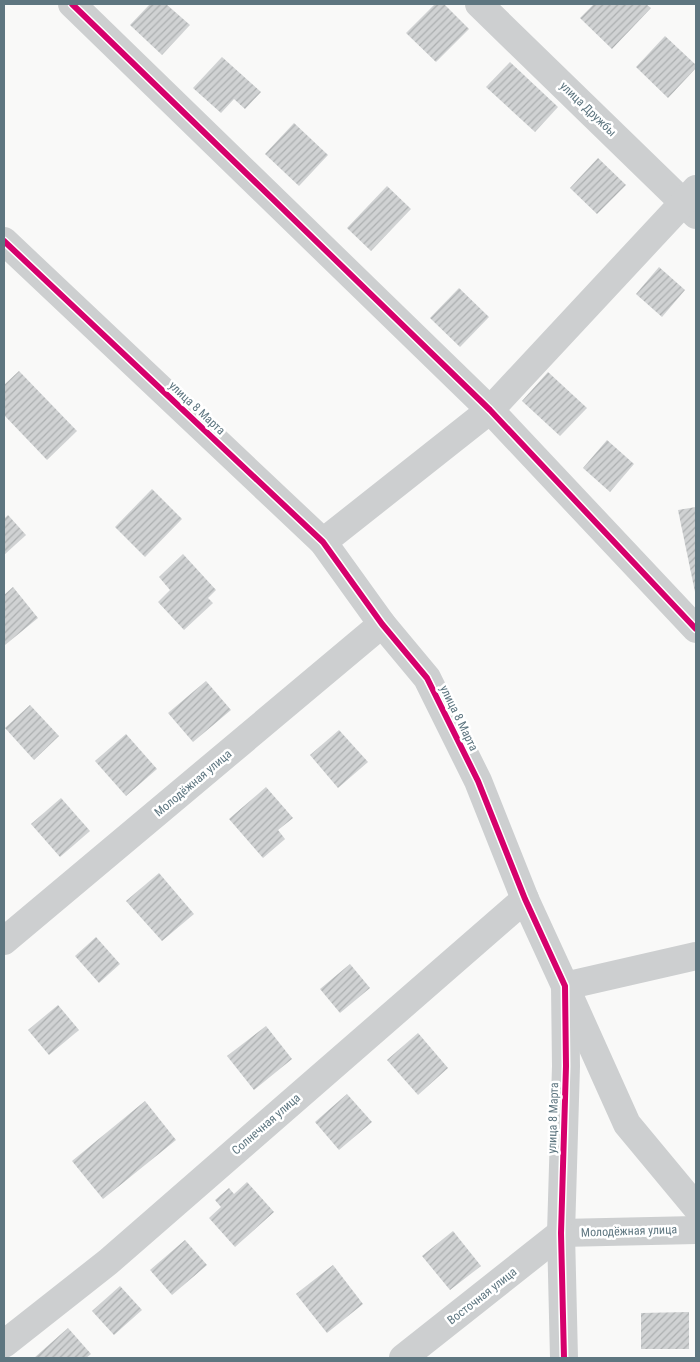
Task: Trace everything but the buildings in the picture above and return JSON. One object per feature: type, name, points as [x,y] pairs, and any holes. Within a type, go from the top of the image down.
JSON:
[{"type":"street","points":[[72,4],[490,410],[696,629]]},
{"type":"street","name":"улица Дружбы","points":[[479,4],[692,202]]},
{"type":"street","points":[[323,542],[490,410],[692,202]]},
{"type":"street","name":"улица 8 Марта","points":[[4,241],[323,542],[382,624],[427,678],[478,781],[525,899],[565,986],[566,1066],[561,1233],[564,1358]]},
{"type":"street","name":"Молодёжная улица","points":[[4,942],[382,624]]},
{"type":"street","name":"Солнечная улица","points":[[4,1344],[108,1262],[525,899]]},
{"type":"street","points":[[696,956],[565,986],[627,1124],[696,1207]]},
{"type":"street","name":"Молодёжная улица","points":[[561,1233],[696,1230]]},
{"type":"street","name":"Восточная улица","points":[[403,1358],[561,1233]]},
{"type":"cycle path","points":[[72,4],[490,410],[696,629]]},
{"type":"cycle path","points":[[4,241],[323,542],[382,624],[427,678],[478,781],[525,899],[565,986],[566,1066],[561,1233],[564,1358]]}]
